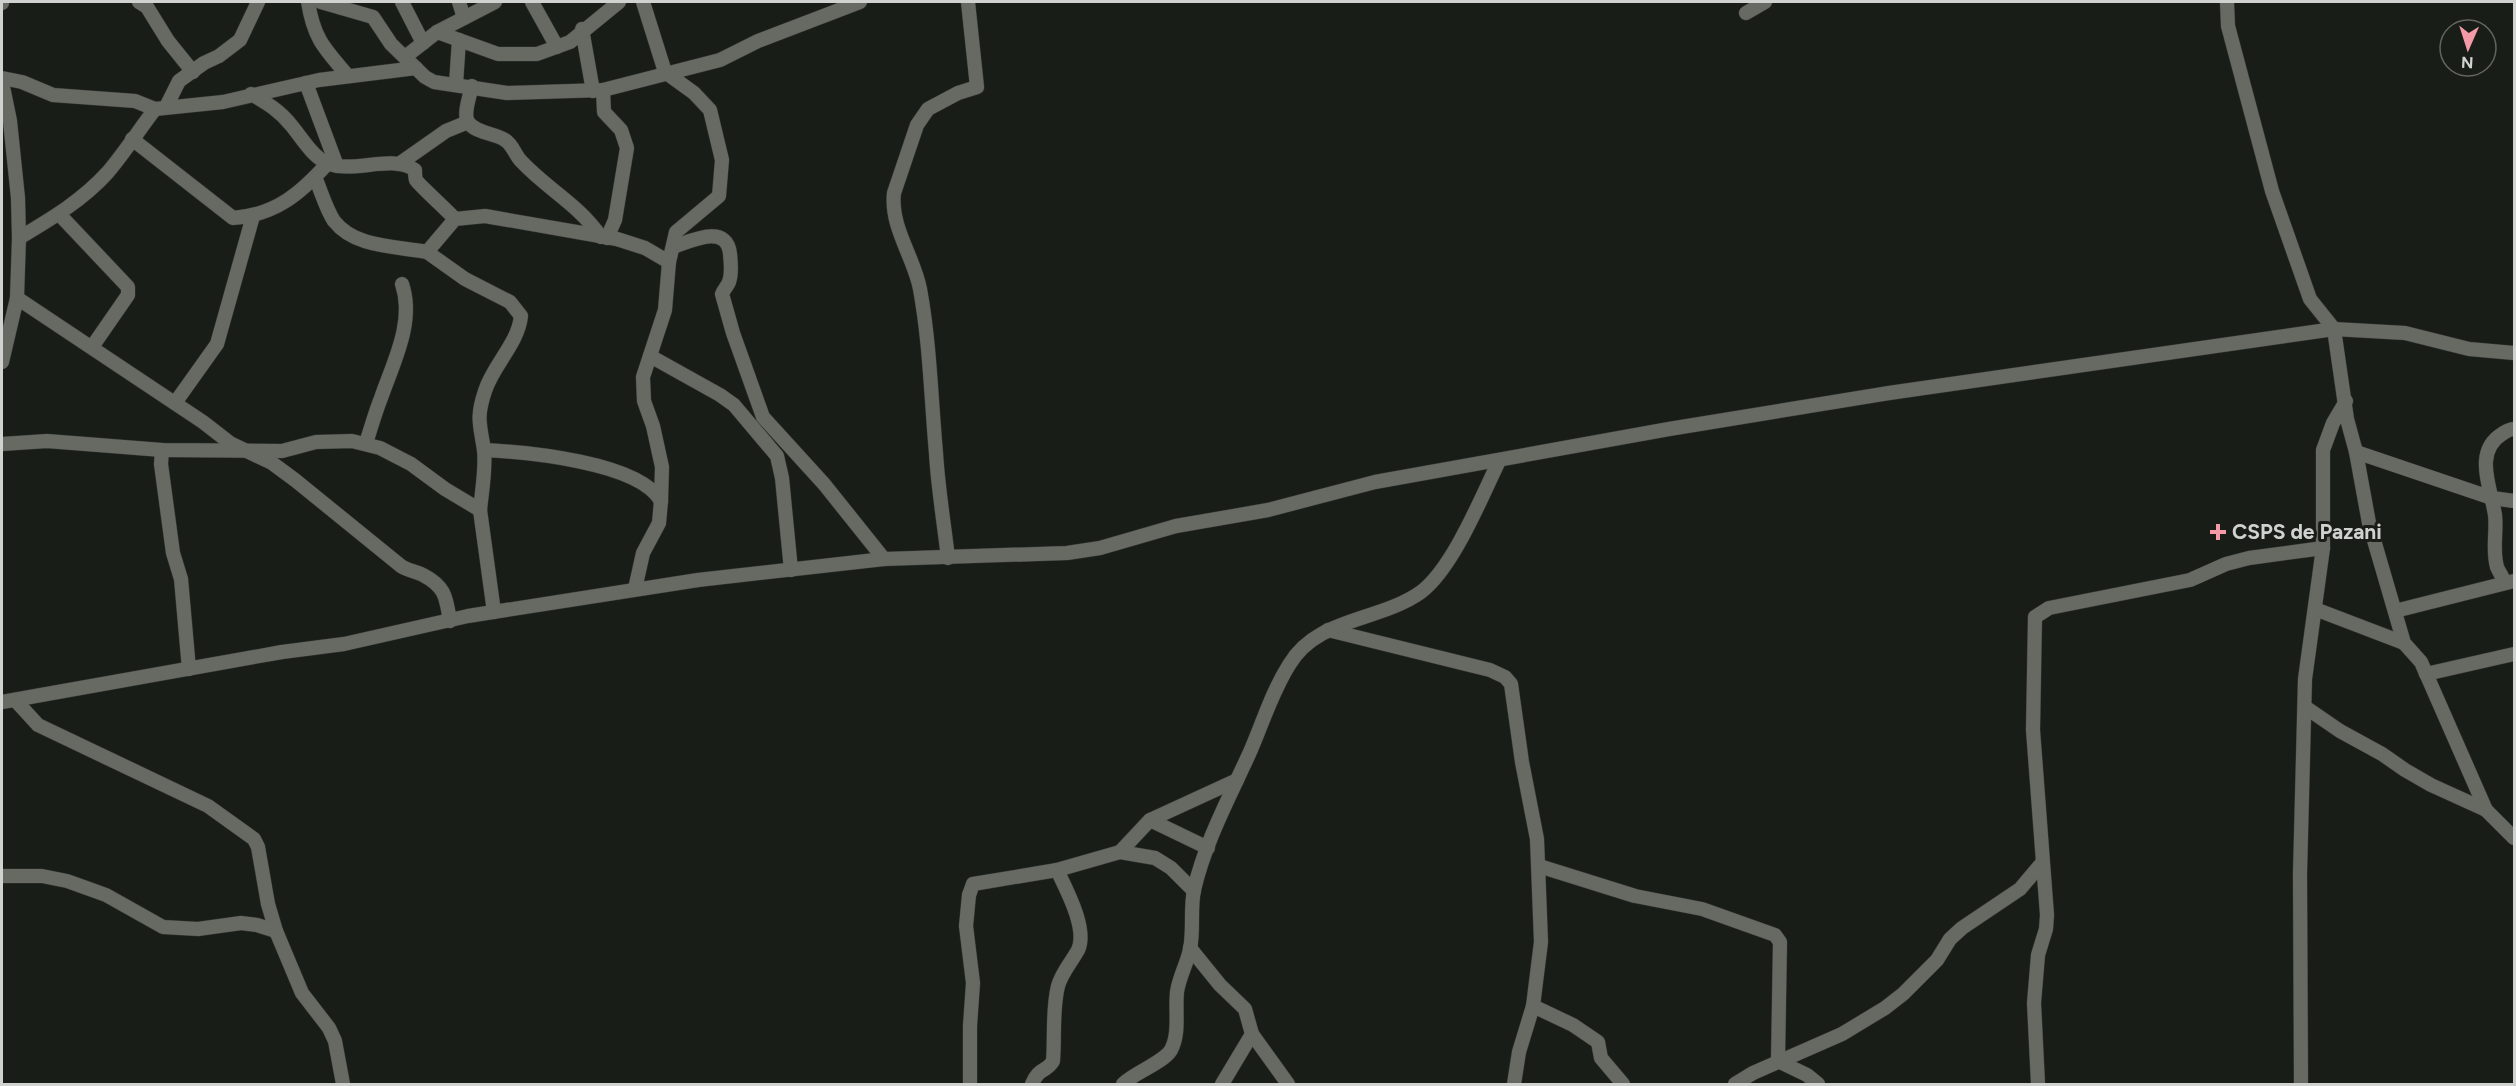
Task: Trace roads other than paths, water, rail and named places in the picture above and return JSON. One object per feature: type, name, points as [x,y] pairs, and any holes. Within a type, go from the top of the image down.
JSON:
[{"type":"street","points":[[139,2],[147,7],[168,41],[193,72]]},
{"type":"street","points":[[19,238],[59,214],[107,173],[132,139],[161,108],[178,81],[240,40],[258,2]]},
{"type":"street","points":[[308,2],[315,34],[320,44],[348,76]]},
{"type":"street","points":[[321,2],[372,17],[391,44],[434,82],[507,93],[598,90],[720,60],[758,41],[860,2]]},
{"type":"street","points":[[402,2],[423,43]]},
{"type":"street","points":[[459,2],[464,18]]},
{"type":"street","points":[[405,57],[437,32],[492,2]]},
{"type":"street","points":[[532,2],[557,48]]},
{"type":"street","points":[[437,32],[498,54],[537,54],[570,42],[582,29],[619,2]]},
{"type":"street","points":[[635,589],[643,553],[659,523],[661,501],[660,459],[642,390],[643,377],[665,310],[669,262],[676,232],[719,196],[722,160],[710,110],[694,93],[665,72],[643,2]]},
{"type":"street","points":[[948,558],[936,455],[928,344],[920,286],[894,212],[893,203],[894,193],[917,125],[928,109],[958,93],[977,87],[968,2]]},
{"type":"street","points":[[1746,13],[1765,2]]},
{"type":"street","points":[[2227,2],[2228,26],[2272,191],[2310,299],[2334,329],[2347,419],[2356,452],[2369,523],[2404,643],[2421,662],[2486,810]]},
{"type":"street","points":[[582,29],[604,112],[621,130],[627,148],[619,203],[604,237]]},
{"type":"street","points":[[456,84],[459,40]]},
{"type":"street","points":[[2,362],[17,298],[19,238],[18,198],[2,80],[22,82],[53,95],[135,101],[161,108],[223,102],[306,83],[416,68]]},
{"type":"street","points":[[306,83],[332,165]]},
{"type":"street","points":[[472,86],[466,117],[468,123],[504,139],[519,160],[586,216],[604,237]]},
{"type":"street","points":[[251,94],[272,105],[290,123],[316,156],[332,165],[408,165],[415,170],[416,180],[421,186],[433,195],[455,219]]},
{"type":"street","points":[[399,164],[446,130],[468,123]]},
{"type":"street","points":[[132,139],[233,218],[253,216],[274,208],[296,194],[332,165]]},
{"type":"street","points":[[315,177],[334,220],[347,232],[362,240],[387,247],[427,252],[465,279],[510,302],[520,316],[516,331],[485,390],[480,410],[479,428],[484,450],[480,510],[494,612]]},
{"type":"street","points":[[59,214],[128,287],[128,294],[92,347]]},
{"type":"street","points":[[175,403],[217,344],[253,216]]},
{"type":"street","points":[[427,252],[455,219],[485,216],[604,237],[645,248],[669,262]]},
{"type":"street","points":[[673,247],[706,236],[716,236],[724,240],[729,247],[731,270],[729,283],[722,294],[733,333],[763,417],[824,484],[884,559]]},
{"type":"street","points":[[366,443],[399,348],[405,318],[406,294],[402,284]]},
{"type":"street","points":[[17,298],[175,403],[217,434],[272,463],[401,566],[422,574],[439,586],[445,592],[450,621]]},
{"type":"street","points":[[2,702],[282,652],[344,644],[494,612],[635,589],[884,559],[1067,553],[1100,548],[1176,526],[1268,510],[1376,483],[1669,429],[1889,393],[2334,329],[2405,333],[2469,349],[2514,353]]},
{"type":"street","points":[[650,356],[720,394],[734,405],[777,456],[782,478],[791,570]]},
{"type":"street","points":[[2301,1084],[2300,874],[2305,679],[2323,548],[2323,450],[2332,423],[2346,401]]},
{"type":"street","points":[[2510,582],[2497,569],[2495,517],[2486,478],[2487,451],[2495,438],[2510,428],[2514,429]]},
{"type":"street","points":[[2,444],[47,441],[162,450],[251,452],[290,451],[328,441],[366,443],[411,464],[445,489],[480,510]]},
{"type":"street","points":[[162,450],[161,464],[173,553],[181,579],[189,669]]},
{"type":"street","points":[[484,450],[550,456],[603,468],[645,483],[653,488],[661,501]]},
{"type":"street","points":[[2356,452],[2492,498],[2514,501]]},
{"type":"street","points":[[1123,1084],[1167,1055],[1172,1048],[1177,1026],[1178,988],[1190,948],[1194,891],[1208,848],[1272,697],[1290,663],[1326,629],[1365,617],[1408,600],[1423,591],[1453,553],[1499,461]]},
{"type":"street","points":[[2038,1084],[2034,1003],[2038,956],[2046,929],[2047,915],[2032,699],[2034,623],[2038,613],[2049,608],[2107,595],[2190,580],[2248,558],[2323,548]]},
{"type":"street","points":[[2395,611],[2510,582]]},
{"type":"street","points":[[2315,609],[2404,643]]},
{"type":"street","points":[[1326,629],[1490,670],[1511,684],[1522,762],[1537,839],[1541,942],[1533,1006],[1519,1052],[1514,1084]]},
{"type":"street","points":[[2426,674],[2514,654]]},
{"type":"street","points":[[16,701],[38,725],[208,806],[249,834],[258,847],[268,904],[276,931],[302,993],[329,1028],[335,1041],[343,1084]]},
{"type":"street","points":[[2305,706],[2340,731],[2431,785],[2486,810],[2514,838]]},
{"type":"street","points":[[1120,852],[1150,820],[1237,780]]},
{"type":"street","points":[[1150,820],[1208,848]]},
{"type":"street","points":[[970,1084],[973,983],[967,942],[969,895],[973,884],[1057,870],[1120,852],[1155,858],[1172,868],[1194,891]]},
{"type":"street","points":[[1737,1084],[1778,1061],[1833,1039],[1885,1008],[1929,968],[1956,934],[2020,889],[2042,863]]},
{"type":"street","points":[[1539,866],[1635,896],[1702,909],[1775,935],[1780,942],[1778,1061]]},
{"type":"street","points":[[1032,1084],[1036,1074],[1050,1066],[1053,1061],[1058,987],[1062,973],[1079,944],[1078,923],[1074,908],[1057,870]]},
{"type":"street","points":[[2,876],[42,876],[75,884],[106,895],[164,927],[198,929],[241,923],[276,931]]},
{"type":"street","points":[[1190,948],[1220,985],[1245,1009],[1252,1034],[1288,1084]]},
{"type":"street","points":[[1533,1006],[1574,1025],[1598,1042],[1601,1058],[1623,1084]]},
{"type":"street","points":[[1222,1084],[1252,1034]]},
{"type":"street","points":[[1778,1061],[1807,1075],[1818,1084]]},
{"type":"place","name":"CSPS de Pazani","points":[[2218,532]]}]
